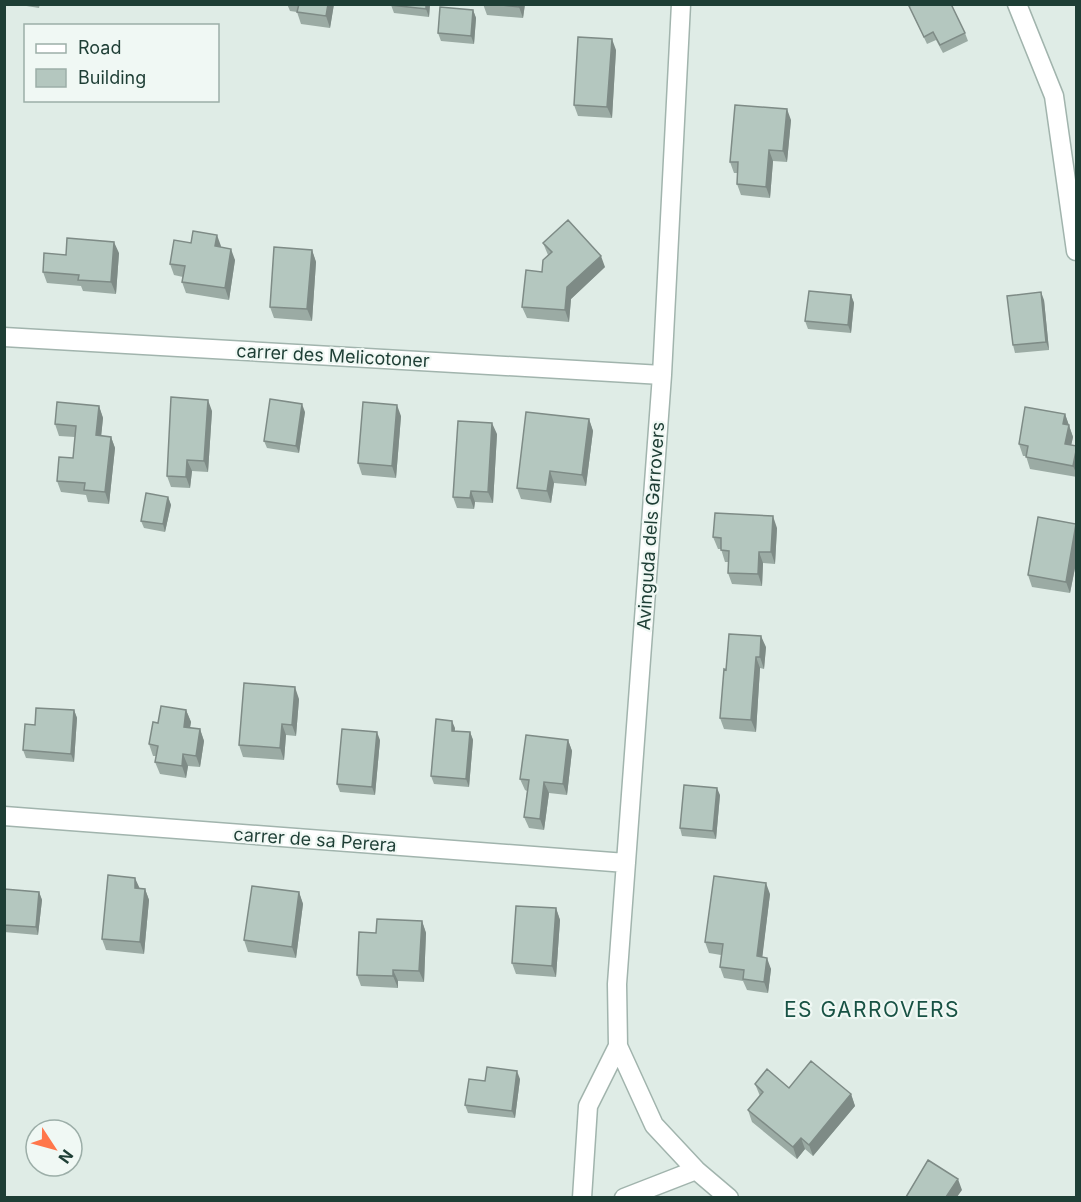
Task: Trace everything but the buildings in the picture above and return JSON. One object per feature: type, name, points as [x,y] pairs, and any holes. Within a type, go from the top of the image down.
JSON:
[{"type":"street","name":"Avinguda dels Garrovers","points":[[618,1046],[617,984],[662,375],[681,4]]},
{"type":"street","points":[[1017,4],[1054,96],[1077,251]]},
{"type":"street","name":"carrer des Melicotoner","points":[[4,337],[662,375]]},
{"type":"street","name":"carrer de sa Perera","points":[[4,816],[626,863]]},
{"type":"street","points":[[618,1046],[654,1125],[696,1170],[729,1197]]},
{"type":"street","points":[[582,1197],[588,1106],[618,1046]]},
{"type":"street","points":[[624,1197],[696,1170]]},
{"type":"district","name":"ES GARROVERS","points":[[872,1010]]}]
